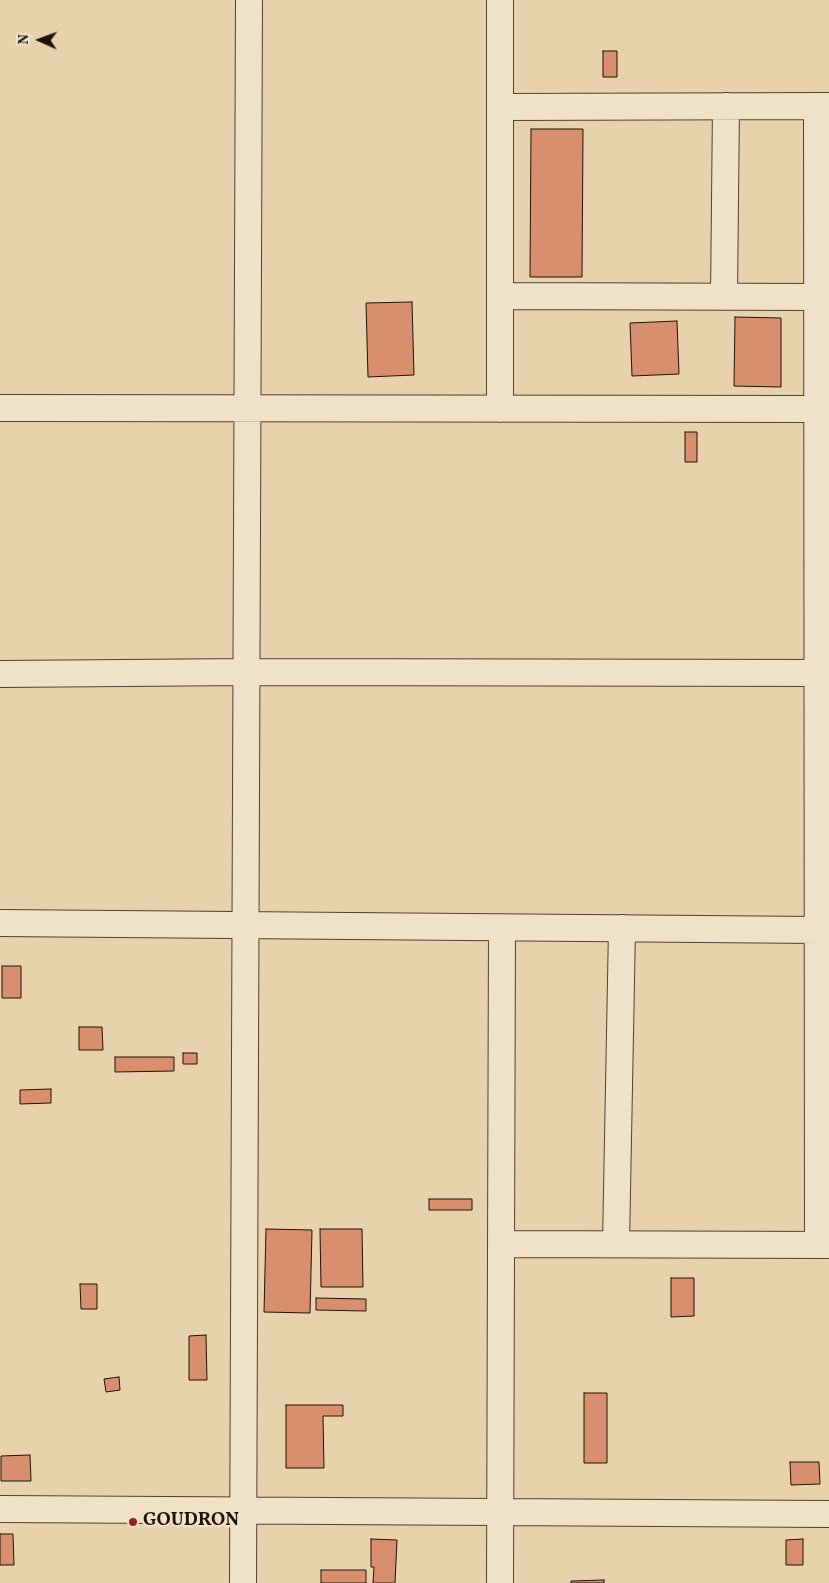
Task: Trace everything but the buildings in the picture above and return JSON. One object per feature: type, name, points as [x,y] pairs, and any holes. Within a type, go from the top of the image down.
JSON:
[{"type":"street","points":[[243,1583],[249,0]]},
{"type":"street","points":[[500,0],[500,409]]},
{"type":"street","points":[[500,106],[823,106],[817,409],[823,673],[818,930],[823,1244],[501,1244]]},
{"type":"street","points":[[724,296],[726,106]]},
{"type":"street","points":[[500,296],[818,297]]},
{"type":"street","points":[[0,408],[817,409]]},
{"type":"street","points":[[0,674],[247,672],[823,673]]},
{"type":"street","points":[[0,923],[818,930]]},
{"type":"street","points":[[500,1583],[502,928]]},
{"type":"street","points":[[616,1244],[622,928]]},
{"type":"street","points":[[0,1509],[829,1514]]},
{"type":"place","name":"GOUDRON","points":[[133,1522]]}]
